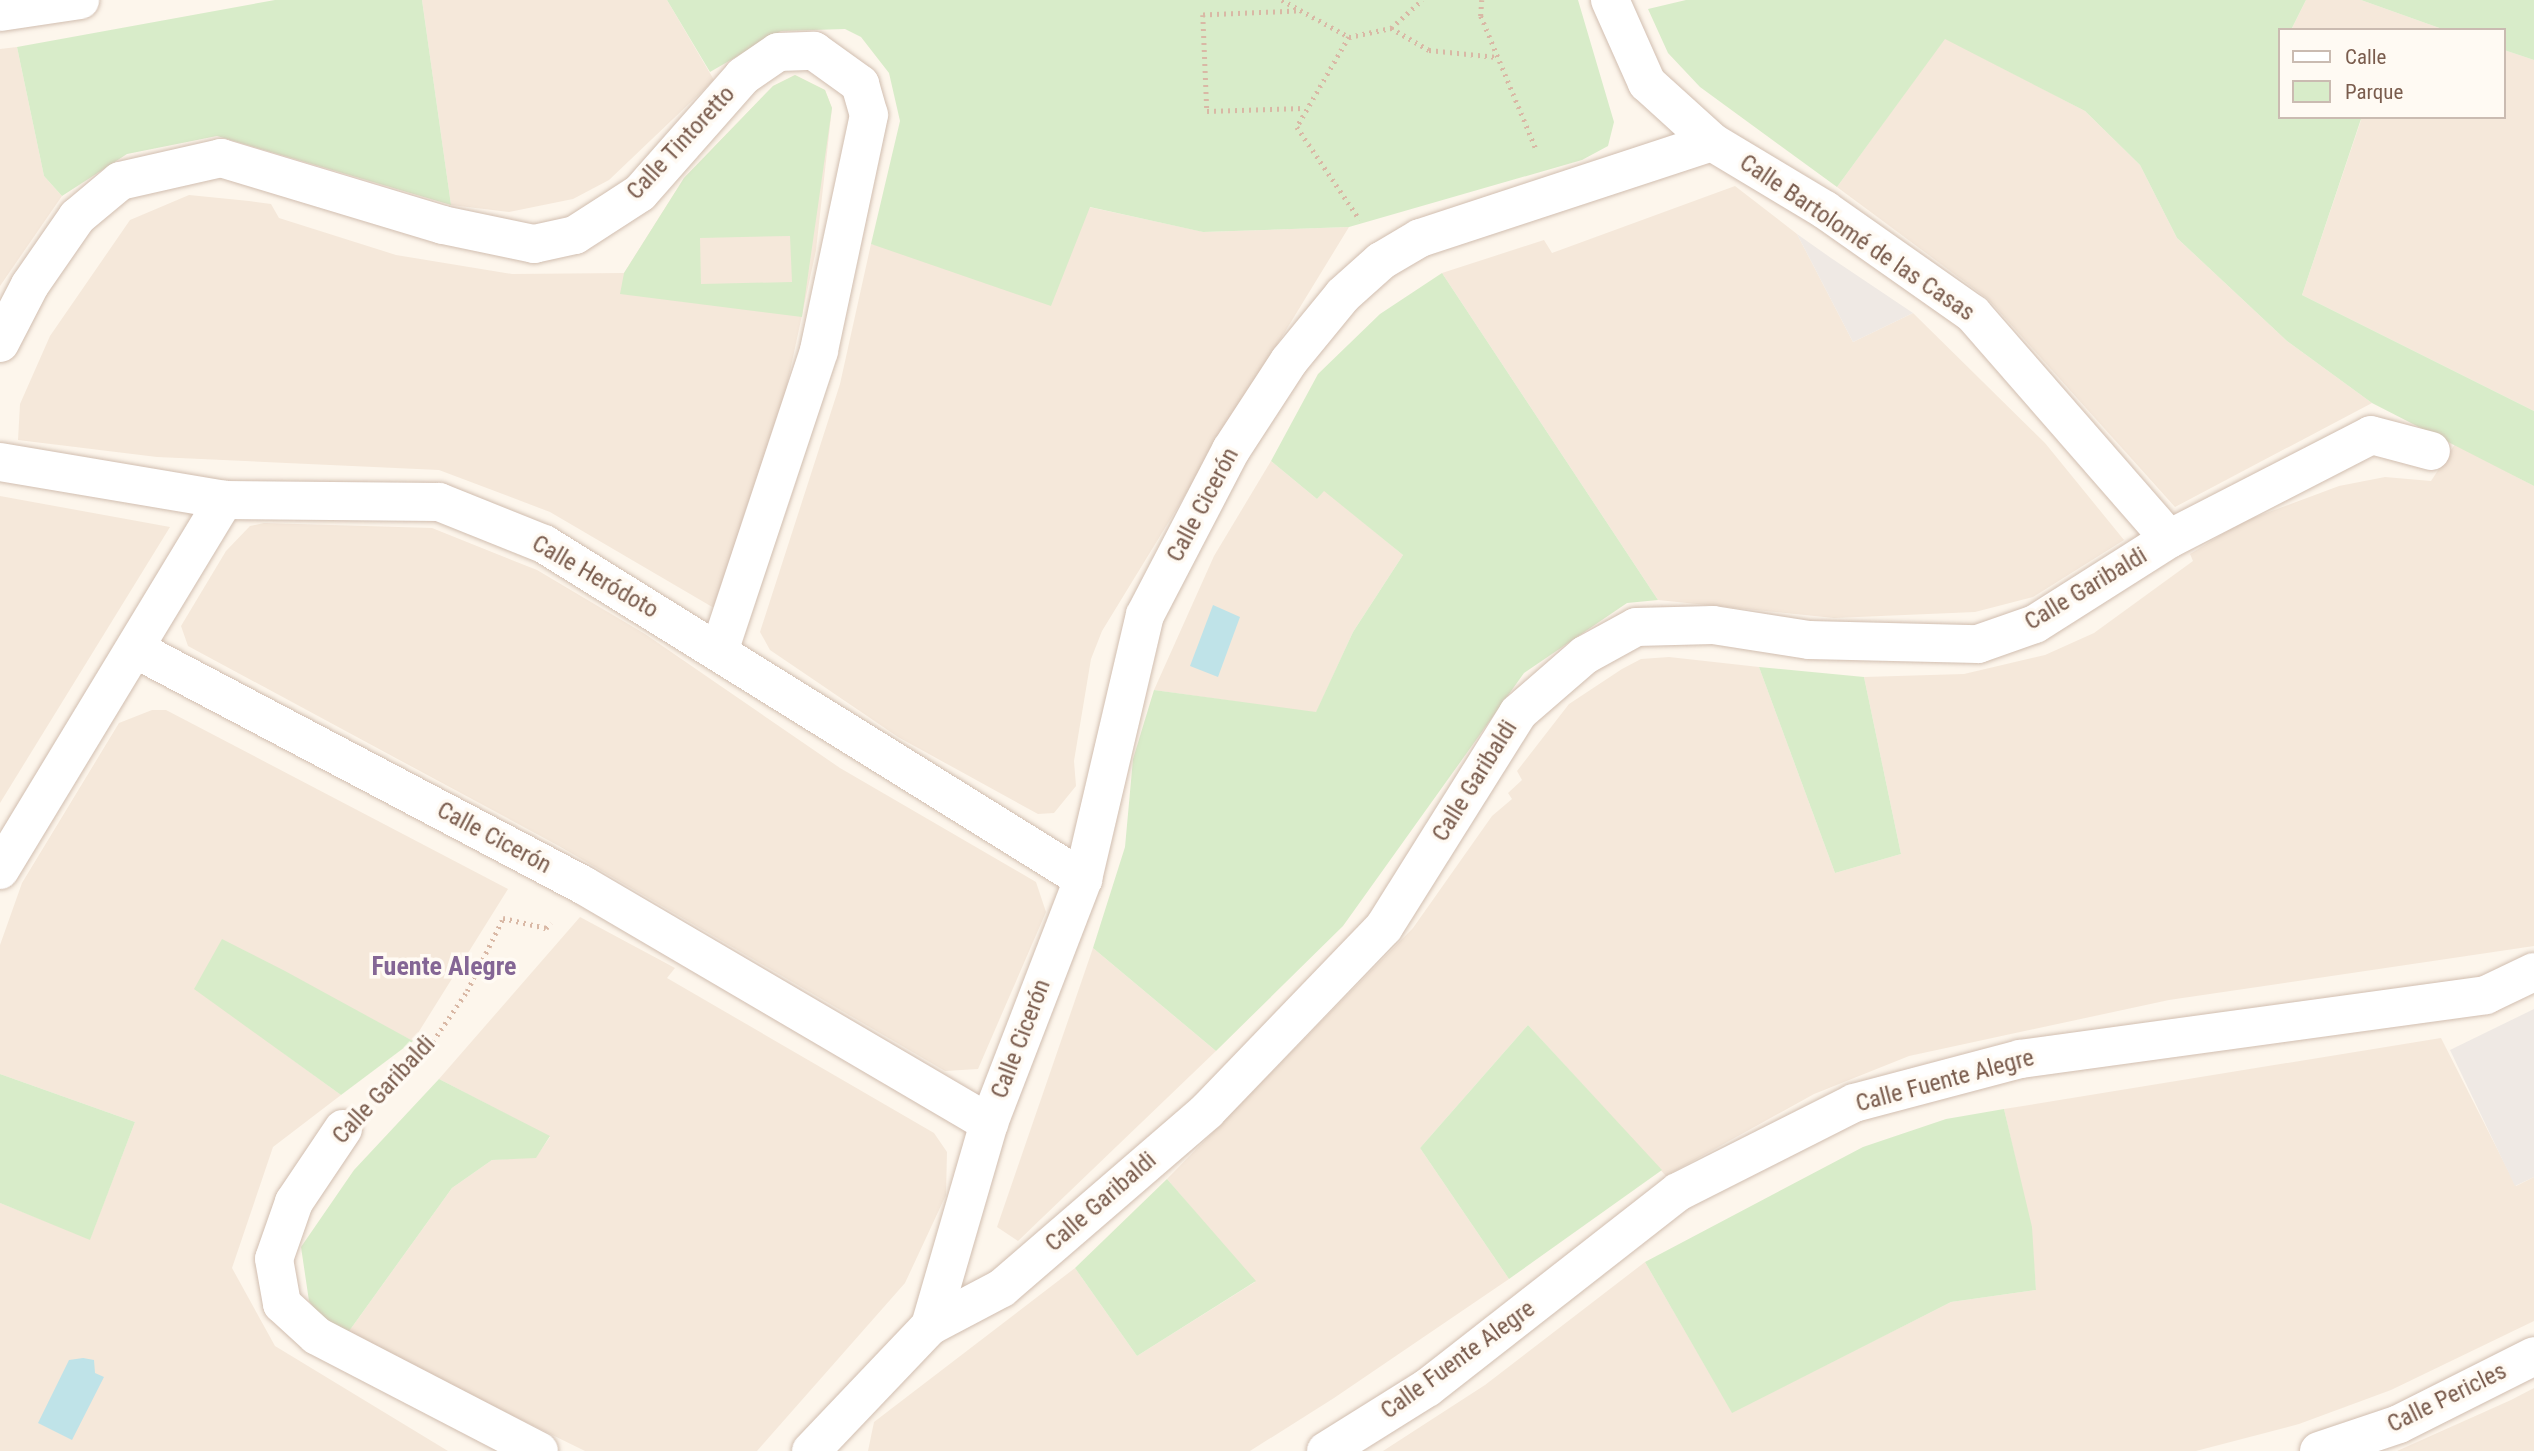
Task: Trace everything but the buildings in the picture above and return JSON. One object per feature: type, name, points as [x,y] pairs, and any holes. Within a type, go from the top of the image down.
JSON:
[{"type":"street","points":[[0,12],[80,0]]},
{"type":"street","name":"Calle Bartolomé de las Casas","points":[[1611,0],[1647,83],[1712,142],[1825,210],[1973,314],[2169,539]]},
{"type":"street","name":"Calle Tintoretto","points":[[0,343],[30,285],[77,217],[120,181],[220,158],[443,225],[534,244],[575,235],[640,193],[743,76],[778,52],[814,51],[860,84],[870,116],[819,351],[719,651]]},
{"type":"street","name":"Calle Cicerón","points":[[930,1326],[989,1123],[1083,879],[1145,615],[1231,450],[1289,361],[1381,261],[1420,237],[1712,142]]},
{"type":"street","name":"Calle Garibaldi","points":[[811,1451],[930,1326],[1002,1288],[1216,1101],[1384,927],[1518,713],[1585,654],[1636,628],[1713,625],[1809,640],[1978,644],[2035,624],[2169,539],[2371,435],[2431,451]]},
{"type":"street","name":"Calle Heródoto","points":[[0,462],[224,500],[439,502],[544,544],[1083,879]]},
{"type":"street","points":[[0,870],[137,650],[224,500]]},
{"type":"street","name":"Calle Cicerón","points":[[137,650],[583,885],[989,1123]]},
{"type":"street","name":"Calle Fuente Alegre","points":[[1326,1451],[1427,1388],[1678,1192],[1854,1103],[2020,1059],[2486,995],[2534,972]]},
{"type":"street","name":"Calle Garibaldi","points":[[343,1129],[294,1202],[274,1259],[282,1304],[317,1336],[539,1451]]},
{"type":"street","name":"Calle Pericles","points":[[2319,1451],[2399,1424],[2534,1356]]},
{"type":"path","points":[[1282,0],[1296,11],[1349,37],[1391,28],[1422,0]]},
{"type":"path","points":[[1482,0],[1481,16],[1554,192]]},
{"type":"path","points":[[1296,11],[1203,15],[1207,111],[1304,108]]},
{"type":"path","points":[[1391,28],[1429,50],[1497,57]]},
{"type":"path","points":[[1349,37],[1304,108],[1297,127],[1381,261]]},
{"type":"path","name":"Calle Garibaldi","points":[[343,1129],[425,1053],[467,991],[503,918]]},
{"type":"shaded area","points":[[422,0],[667,0],[714,80],[609,180],[573,199],[509,212],[451,205]]},
{"type":"shaded area","points":[[2306,0],[2361,0],[2439,28],[2292,28]]},
{"type":"shaded area","points":[[1945,38],[2085,111],[2140,165],[2177,238],[2287,341],[2372,403],[2175,507],[1988,299],[1837,187]]},
{"type":"shaded area","points":[[17,47],[44,176],[62,196],[0,286],[0,49]]},
{"type":"shaded area","points":[[2506,51],[2534,60],[2534,411],[2302,295],[2361,120],[2506,119]]},
{"type":"shaded area","points":[[795,75],[825,90],[832,108],[816,250],[784,399],[714,608],[550,512],[439,470],[157,457],[18,440],[20,404],[50,336],[130,220],[189,195],[249,201],[271,204],[279,218],[396,255],[512,274],[624,273],[684,178],[773,86]]},
{"type":"shaded area","points":[[1735,186],[1797,234],[1853,342],[1913,313],[2045,443],[2124,540],[2033,597],[1975,612],[1834,618],[1658,600],[1442,273],[1544,240],[1552,253]]},
{"type":"shaded area","points":[[1089,207],[1204,232],[1349,227],[1102,631],[1091,659],[1074,761],[1076,786],[1054,813],[1038,814],[898,737],[770,650],[760,632],[840,384],[871,244],[902,251]]},
{"type":"shaded area","points":[[1797,234],[1831,258],[1913,313],[1853,342]]},
{"type":"shaded area","points":[[2455,444],[2534,486],[2534,946],[2169,1000],[1909,1056],[1814,1094],[1666,1176],[1528,1025],[1420,1148],[1509,1279],[1334,1398],[1250,1451],[868,1451],[874,1422],[1075,1268],[1137,1356],[1255,1282],[1167,1179],[1413,928],[1492,816],[1512,799],[1508,793],[1522,780],[1517,771],[1569,704],[1622,669],[1641,659],[1669,657],[1759,667],[1835,873],[1901,854],[1864,677],[1964,674],[2045,655],[2094,633],[2193,561],[2190,554],[2242,522],[2339,486],[2385,477],[2431,481]]},
{"type":"shaded area","points":[[1271,461],[1317,499],[1324,490],[1403,555],[1353,632],[1316,713],[1154,690],[1214,556]]},
{"type":"shaded area","points":[[0,496],[170,527],[0,803]]},
{"type":"shaded area","points":[[264,523],[432,528],[537,570],[645,634],[840,768],[1036,882],[1046,912],[978,1069],[945,1071],[559,846],[188,646],[181,626],[226,551],[250,526]]},
{"type":"shaded area","points":[[152,710],[166,710],[508,889],[413,1041],[348,1008],[282,1052],[341,1095],[273,1147],[232,1268],[275,1346],[448,1451],[0,1451],[0,1203],[90,1239],[135,1122],[0,1074],[0,945],[22,883],[119,723]]},
{"type":"shaded area","points":[[580,917],[675,968],[667,978],[934,1133],[947,1152],[946,1195],[905,1283],[757,1451],[585,1451],[347,1334],[452,1188],[492,1160],[536,1157],[550,1137],[439,1079]]},
{"type":"shaded area","points":[[1093,948],[1216,1051],[1018,1241],[997,1227]]},
{"type":"shaded area","points":[[2534,1009],[2534,1177],[2515,1186],[2450,1050]]},
{"type":"shaded area","points":[[2441,1038],[2516,1186],[2534,1177],[2534,1321],[2391,1390],[2299,1424],[2196,1451],[1383,1451],[1485,1385],[1645,1262],[1732,1412],[1951,1302],[2036,1290],[2031,1227],[2004,1109]]},
{"type":"shaded area","points":[[2534,1388],[2534,1451],[2397,1451],[2511,1400]]},
{"type":"green space","points":[[275,0],[422,0],[451,205],[217,136],[127,154],[62,196],[44,176],[17,47]]},
{"type":"green space","points":[[667,0],[1578,0],[1614,122],[1608,146],[1582,160],[1349,227],[1203,232],[1090,207],[1051,306],[871,244],[900,121],[889,73],[861,37],[845,29],[781,31],[710,72]]},
{"type":"green space","points":[[1686,0],[2306,0],[2292,28],[2278,28],[2278,119],[2361,119],[2302,295],[2534,411],[2534,486],[2372,403],[2287,341],[2177,238],[2140,165],[2085,111],[1945,39],[1837,187],[1700,87],[1668,53],[1648,9]]},
{"type":"green space","points":[[2361,0],[2534,0],[2534,60],[2506,51],[2506,28],[2439,28]]},
{"type":"green space","points":[[795,75],[825,90],[832,108],[802,317],[620,294],[624,273],[684,178],[773,86]],"holes":[[[790,236],[792,282],[701,284],[700,238]]]},
{"type":"green space","points":[[1442,273],[1658,600],[1627,603],[1524,673],[1343,926],[1216,1051],[1093,948],[1125,847],[1133,759],[1154,690],[1316,712],[1353,632],[1403,555],[1324,491],[1317,499],[1271,461],[1318,374],[1380,314]]},
{"type":"green space","points":[[1759,667],[1864,677],[1901,854],[1835,873]]},
{"type":"green space","points":[[222,939],[413,1041],[341,1095],[194,989]]},
{"type":"green space","points":[[1528,1025],[1662,1170],[1509,1279],[1420,1148]]},
{"type":"green space","points":[[0,1074],[135,1122],[90,1240],[0,1203]]},
{"type":"green space","points":[[439,1079],[550,1136],[536,1158],[492,1160],[452,1188],[347,1334],[324,1321],[309,1301],[301,1247],[354,1170]]},
{"type":"green space","points":[[2004,1109],[2032,1227],[2036,1290],[1951,1302],[1732,1413],[1645,1262],[1863,1147],[1946,1119]]},
{"type":"green space","points":[[1167,1179],[1256,1281],[1137,1356],[1075,1268]]},
{"type":"water","points":[[1213,605],[1240,617],[1218,677],[1190,666]]},
{"type":"water","points":[[69,1360],[94,1360],[95,1373],[104,1377],[72,1440],[38,1423]]},
{"type":"district","name":"Fuente Alegre","points":[[444,967]]}]
